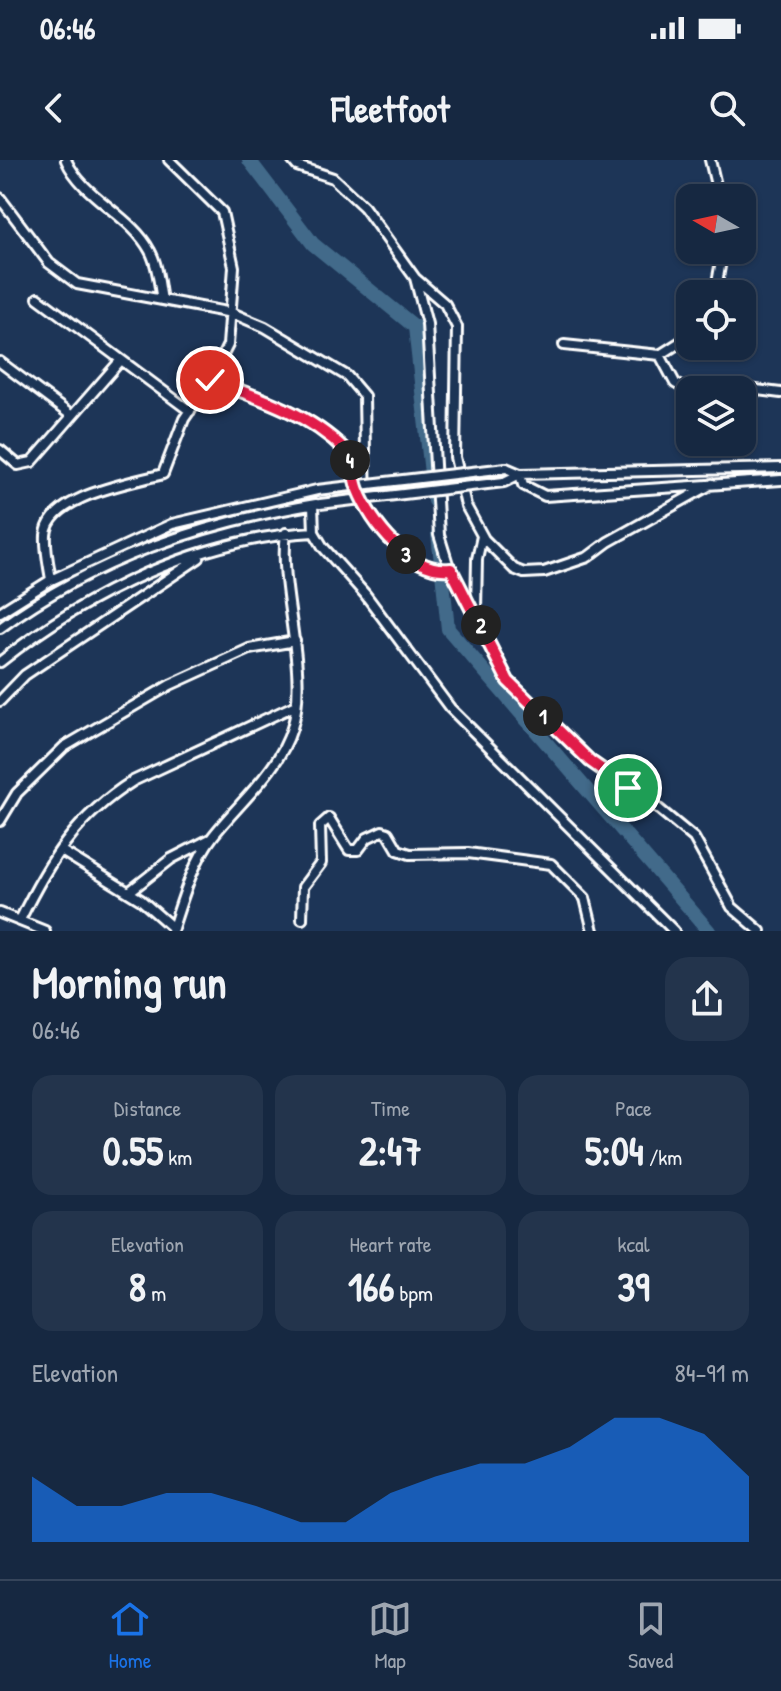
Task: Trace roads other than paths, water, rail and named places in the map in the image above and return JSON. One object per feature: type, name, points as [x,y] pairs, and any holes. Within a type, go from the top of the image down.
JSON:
[{"type":"street","points":[[66,160],[80,180],[144,241],[153,255],[162,300]]},
{"type":"street","points":[[51,580],[46,535],[56,513],[74,500],[163,474],[190,411],[228,345],[234,267],[222,212],[169,160]]},
{"type":"street","points":[[292,160],[297,166],[333,178],[364,207],[415,278],[445,304],[457,327],[455,457],[466,506],[482,536],[514,569],[524,573],[544,572],[588,557],[608,542],[712,484]]},
{"type":"street","points":[[710,160],[716,184]]},
{"type":"street","points":[[0,198],[49,263],[77,284],[232,313],[265,327],[359,387],[364,396],[367,438],[366,506]]},
{"type":"street","points":[[415,278],[427,324],[439,535],[451,569],[508,681],[590,761],[637,791],[694,838],[732,907],[760,931]]},
{"type":"street","points":[[38,298],[190,411]]},
{"type":"street","points":[[564,345],[660,355],[676,345]]},
{"type":"street","points":[[660,355],[676,384]]},
{"type":"street","points":[[0,450],[18,465],[32,462],[121,360]]},
{"type":"street","points":[[0,362],[72,416]]},
{"type":"street","points":[[210,380],[290,410],[348,452],[366,506],[408,555],[442,570],[451,569]]},
{"type":"street","points":[[756,389],[781,393]]},
{"type":"street","points":[[0,612],[51,580],[172,524],[317,490],[506,468],[520,474],[781,468]]},
{"type":"street","points":[[0,628],[85,573],[175,536],[316,504],[504,482],[520,474]]},
{"type":"street","points":[[520,474],[523,485],[545,496],[781,480]]},
{"type":"street","points":[[316,504],[314,532],[450,708],[674,931]]},
{"type":"street","points":[[0,662],[76,607],[210,551],[286,533],[314,532]]},
{"type":"street","points":[[60,850],[129,892],[172,929],[183,896],[210,839],[277,762],[293,727],[296,705],[295,641],[284,550],[286,533]]},
{"type":"street","points":[[476,615],[477,559],[482,536]]},
{"type":"street","points":[[0,701],[25,675],[210,551]]},
{"type":"street","points":[[0,821],[17,793],[64,747],[170,685],[249,649],[295,641]]},
{"type":"street","points":[[20,920],[60,850],[83,819],[133,781],[296,705]]},
{"type":"street","points":[[302,919],[303,887],[321,863],[320,826],[329,818],[349,850],[358,850],[367,838],[382,831],[388,833],[398,850],[410,854],[468,853],[551,864],[585,898],[593,931]]},
{"type":"street","points":[[129,892],[171,859],[210,839]]},
{"type":"street","points":[[0,913],[45,931]]},
{"type":"waterway","points":[[249,160],[313,244],[415,327],[434,501]]},
{"type":"waterway","points":[[438,534],[448,629],[709,931]]}]
